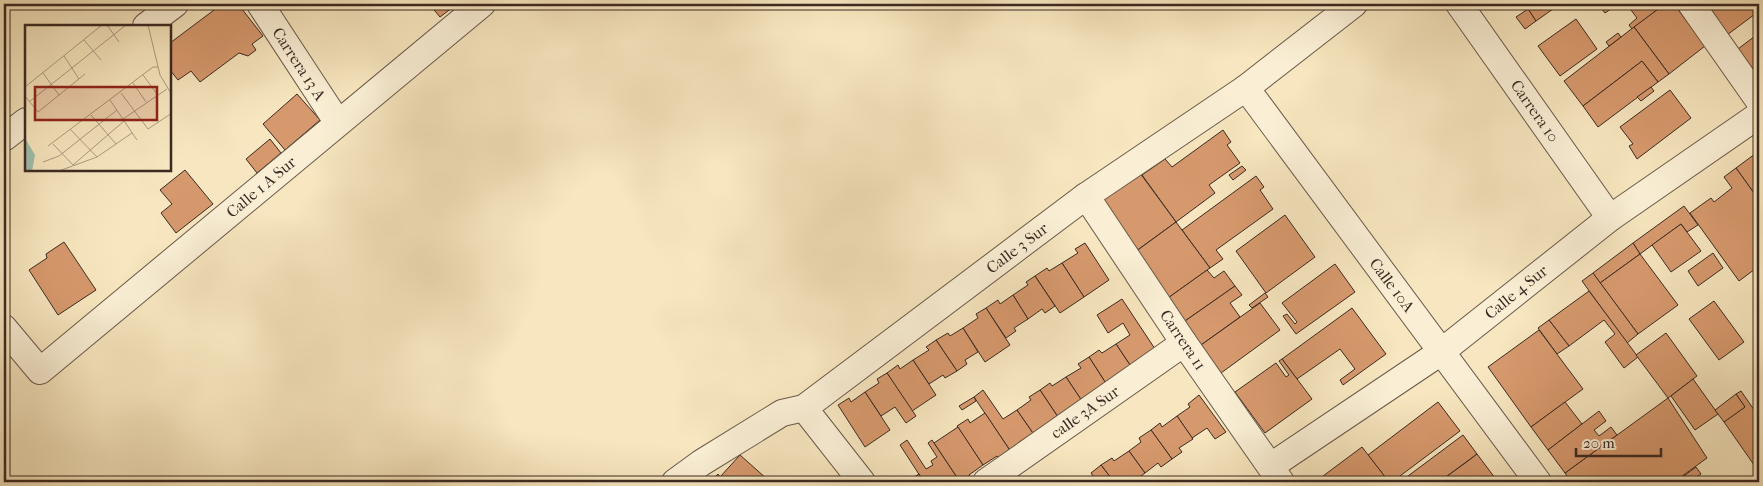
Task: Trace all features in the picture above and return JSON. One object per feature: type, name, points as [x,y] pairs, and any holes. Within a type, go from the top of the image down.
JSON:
[{"type":"street","points":[[147,25],[175,4]]},
{"type":"street","name":"Carrera 13 A","points":[[260,4],[338,123]]},
{"type":"street","name":"Calle 1 A Sur","points":[[4,328],[40,371],[482,4]]},
{"type":"street","name":"Calle 3 Sur","points":[[675,482],[701,463],[782,413],[804,408],[1086,196],[1246,88],[1354,4]]},
{"type":"street","name":"Carrera 10","points":[[1460,4],[1610,218]]},
{"type":"street","points":[[1691,4],[1759,101]]},
{"type":"street","name":"Calle 10A","points":[[1246,88],[1538,482]]},
{"type":"street","name":"Calle 4 Sur","points":[[1276,474],[1441,352],[1610,218],[1759,115]]},
{"type":"street","points":[[4,138],[25,122]]},
{"type":"street","name":"Carrera 11","points":[[1086,196],[1184,343],[1276,474]]},
{"type":"street","name":"calle 3A Sur","points":[[986,482],[1184,343]]},
{"type":"street","points":[[804,408],[862,482]]},
{"type":"building","points":[[222,4],[238,4],[263,36],[252,44],[256,50],[248,56],[239,53],[200,82],[191,71],[178,80],[171,71],[171,42]]},
{"type":"building","points":[[429,4],[457,4],[440,17]]},
{"type":"building","points":[[1531,4],[1560,4],[1536,21],[1528,9],[1532,6]]},
{"type":"building","points":[[1598,4],[1618,4],[1605,13]]},
{"type":"building","points":[[1637,4],[1665,4],[1632,29],[1629,25],[1637,18],[1631,10]]},
{"type":"building","points":[[1665,4],[1674,4],[1705,46],[1669,74],[1634,27]]},
{"type":"building","points":[[1704,4],[1759,4],[1759,11],[1727,35]]},
{"type":"building","points":[[1528,9],[1536,21],[1525,29],[1516,17]]},
{"type":"building","points":[[1576,19],[1597,49],[1560,76],[1538,46]]},
{"type":"building","points":[[1634,27],[1669,74],[1658,82],[1642,61],[1583,106],[1564,81]]},
{"type":"building","points":[[1618,33],[1621,37],[1609,46],[1606,42]]},
{"type":"building","points":[[1759,33],[1759,71],[1756,73],[1738,49]]},
{"type":"building","points":[[1642,61],[1658,82],[1598,127],[1583,106]]},
{"type":"building","points":[[1651,87],[1654,91],[1641,101],[1637,97]]},
{"type":"building","points":[[1670,90],[1691,118],[1637,159],[1629,146],[1633,144],[1620,127]]},
{"type":"building","points":[[297,94],[320,120],[285,150],[263,124]]},
{"type":"building","points":[[1223,130],[1231,142],[1227,145],[1240,163],[1209,185],[1215,193],[1176,222],[1142,175],[1165,159],[1172,167]]},
{"type":"building","points":[[270,139],[281,153],[257,173],[246,159]]},
{"type":"building","points":[[1759,151],[1759,200],[1736,168]]},
{"type":"building","points":[[1242,166],[1246,170],[1233,180],[1229,175]]},
{"type":"building","points":[[1736,168],[1759,200],[1759,266],[1739,281],[1690,213],[1711,198],[1714,202],[1732,188],[1724,177]]},
{"type":"building","points":[[185,170],[213,204],[176,233],[161,213],[172,204],[160,190]]},
{"type":"building","points":[[1140,173],[1176,222],[1132,254],[1096,204]]},
{"type":"building","points":[[1256,176],[1264,187],[1260,190],[1273,209],[1216,250],[1223,259],[1210,268],[1182,230]]},
{"type":"building","points":[[1684,206],[1698,225],[1687,232],[1681,224],[1640,254],[1633,243]]},
{"type":"building","points":[[1285,215],[1315,257],[1266,293],[1236,251]]},
{"type":"building","points":[[1176,222],[1210,268],[1168,298],[1135,252]]},
{"type":"building","points":[[1681,224],[1701,251],[1671,272],[1652,245]]},
{"type":"building","points":[[64,242],[96,290],[58,315],[29,270],[47,258],[46,254]]},
{"type":"building","points":[[1085,243],[1109,280],[1084,297],[1062,263],[1078,253],[1075,249]]},
{"type":"building","points":[[1633,243],[1640,254],[1600,283],[1593,273]]},
{"type":"building","points":[[1713,253],[1723,268],[1698,286],[1688,271]]},
{"type":"building","points":[[1640,254],[1678,305],[1638,334],[1600,283]]},
{"type":"building","points":[[1062,263],[1084,297],[1060,313],[1035,276],[1047,268],[1049,271]]},
{"type":"building","points":[[1335,264],[1355,292],[1296,334],[1283,316],[1287,314],[1295,324],[1297,322],[1282,303]]},
{"type":"building","points":[[1207,270],[1214,278],[1224,271],[1235,286],[1185,321],[1168,298]]},
{"type":"building","points":[[1593,273],[1638,334],[1627,343],[1582,281]]},
{"type":"building","points":[[1035,276],[1055,306],[1045,313],[1042,309],[1028,319],[1013,295],[1028,285],[1026,282]]},
{"type":"building","points":[[1235,286],[1242,295],[1230,303],[1240,317],[1201,345],[1185,321]]},
{"type":"building","points":[[1589,291],[1638,357],[1624,368],[1605,342],[1615,334],[1604,320],[1569,346],[1549,320]]},
{"type":"building","points":[[1265,293],[1268,297],[1252,308],[1249,305]]},
{"type":"building","points":[[1013,295],[1028,319],[1014,328],[1016,331],[1006,338],[986,308],[998,300],[1000,304]]},
{"type":"building","points":[[1122,299],[1159,355],[1132,368],[1116,344],[1130,335],[1123,323],[1108,333],[1097,315]]},
{"type":"building","points":[[1714,301],[1744,342],[1719,360],[1689,319]]},
{"type":"building","points":[[1260,303],[1280,330],[1221,373],[1201,345]]},
{"type":"building","points":[[986,308],[1010,345],[985,362],[963,328],[978,318],[976,314]]},
{"type":"building","points":[[1352,308],[1386,354],[1343,385],[1340,380],[1355,369],[1340,349],[1297,379],[1282,359]]},
{"type":"building","points":[[1549,320],[1569,346],[1557,354],[1538,328]]},
{"type":"building","points":[[963,328],[978,352],[965,360],[967,364],[957,371],[936,340],[948,333],[950,336]]},
{"type":"building","points":[[1539,330],[1583,389],[1531,427],[1488,367]]},
{"type":"building","points":[[1666,333],[1697,376],[1668,398],[1636,355]]},
{"type":"building","points":[[936,340],[957,371],[945,378],[943,375],[929,384],[913,360],[929,350],[926,347]]},
{"type":"building","points":[[1116,344],[1132,368],[1109,388],[1089,357],[1099,350],[1102,353]]},
{"type":"building","points":[[1089,357],[1109,388],[1082,401],[1066,377],[1081,368],[1078,364]]},
{"type":"building","points":[[1282,359],[1312,399],[1265,433],[1235,392],[1276,363],[1286,377],[1289,375],[1279,361]]},
{"type":"building","points":[[913,360],[936,395],[912,411],[887,373],[898,365],[900,369]]},
{"type":"building","points":[[887,373],[916,416],[906,423],[895,407],[881,416],[865,392],[879,383],[877,379]]},
{"type":"building","points":[[1066,377],[1082,401],[1060,420],[1040,390],[1050,383],[1052,386]]},
{"type":"building","points":[[1693,379],[1718,414],[1695,430],[1671,396]]},
{"type":"building","points":[[983,390],[1003,419],[1017,410],[1033,433],[1018,443],[1021,446],[1011,452],[974,397]]},
{"type":"building","points":[[1040,390],[1060,420],[1047,424],[1033,433],[1017,410],[1031,400],[1029,397]]},
{"type":"building","points":[[1741,391],[1759,417],[1759,472],[1724,422],[1745,407],[1736,394]]},
{"type":"building","points":[[865,392],[890,430],[865,447],[838,405],[849,398],[851,402]]},
{"type":"building","points":[[1736,394],[1745,407],[1724,422],[1715,410]]},
{"type":"building","points":[[1199,395],[1226,432],[1215,439],[1207,428],[1192,438],[1177,416],[1190,407],[1188,404]]},
{"type":"building","points":[[974,397],[976,401],[962,410],[959,406]]},
{"type":"building","points":[[1668,398],[1707,458],[1674,482],[1571,482],[1565,473]]},
{"type":"building","points":[[1438,402],[1460,431],[1392,482],[1389,482],[1368,455]]},
{"type":"building","points":[[1565,402],[1582,424],[1548,450],[1531,427]]},
{"type":"building","points":[[1599,411],[1606,421],[1594,430],[1599,436],[1611,427],[1617,435],[1565,473],[1548,450]]},
{"type":"building","points":[[985,413],[1011,452],[1000,460],[997,456],[983,465],[957,426],[968,419],[970,423]]},
{"type":"building","points":[[1177,416],[1193,439],[1179,448],[1182,452],[1172,459],[1151,430],[1160,423],[1162,427]]},
{"type":"building","points":[[958,427],[983,465],[969,475],[971,479],[966,482],[960,482],[934,443]]},
{"type":"building","points":[[1151,430],[1172,459],[1161,467],[1158,463],[1145,473],[1129,451],[1141,442],[1139,438]]},
{"type":"building","points":[[1463,435],[1477,454],[1439,482],[1400,482]]},
{"type":"building","points":[[907,440],[926,469],[933,465],[931,461],[937,457],[928,443],[932,440],[960,482],[924,482],[900,445]]},
{"type":"building","points":[[1362,447],[1389,482],[1315,482]]},
{"type":"building","points":[[1129,451],[1145,473],[1133,482],[1114,482],[1101,465],[1112,458],[1114,461]]},
{"type":"building","points":[[1477,454],[1498,482],[1439,482],[1468,461]]},
{"type":"building","points":[[740,455],[771,482],[726,482],[720,477]]},
{"type":"building","points":[[1101,465],[1114,482],[1085,482],[1093,476],[1091,473]]},
{"type":"building","points":[[1696,467],[1701,474],[1692,480],[1693,482],[1684,482],[1681,478]]},
{"type":"building","points":[[718,474],[726,482],[710,482]]},
{"type":"building","points":[[919,474],[924,482],[906,482]]}]
